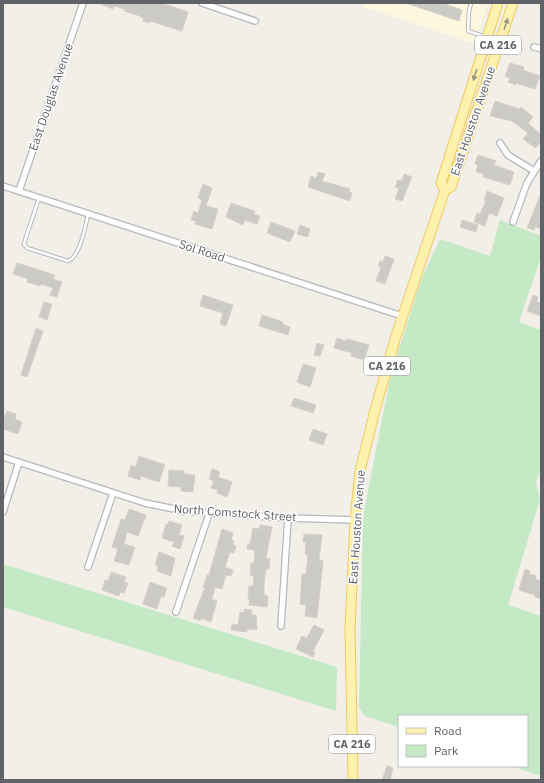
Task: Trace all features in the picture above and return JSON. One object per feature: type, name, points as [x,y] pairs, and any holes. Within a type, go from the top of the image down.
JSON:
[{"type":"main road","name":"East Houston Avenue","points":[[445,190],[441,183],[498,3]]},
{"type":"main road","name":"East Houston Avenue","points":[[353,780],[350,628],[358,485],[366,445],[402,316],[445,190],[451,187],[513,3]]},
{"type":"street","name":"East Douglas Avenue","points":[[19,191],[83,3]]},
{"type":"street","points":[[202,3],[255,21]]},
{"type":"street","points":[[534,47],[541,49]]},
{"type":"street","points":[[500,143],[508,155],[534,171]]},
{"type":"street","points":[[513,222],[527,183],[541,161]]},
{"type":"street","name":"Sol Road","points":[[3,186],[402,316]]},
{"type":"street","name":"North Comstock Street","points":[[3,457],[113,493],[162,507],[209,514],[355,520]]},
{"type":"street","points":[[3,512],[19,462]]},
{"type":"street","points":[[88,567],[113,493]]},
{"type":"street","points":[[176,612],[209,514]]},
{"type":"street","points":[[281,626],[288,518]]},
{"type":"lane","points":[[472,3],[469,11],[468,31],[487,38]]},
{"type":"lane","points":[[39,197],[24,244],[27,248],[68,262],[72,260],[77,252],[89,214]]},
{"type":"shaded area","points":[[366,3],[488,3],[475,44],[364,7]]},
{"type":"green space","points":[[500,220],[541,236],[541,257],[519,322],[541,330],[541,467],[536,482],[540,500],[508,605],[541,616],[541,776],[514,767],[528,767],[528,715],[398,715],[398,727],[365,716],[359,708],[363,516],[391,374],[422,277],[440,239],[490,256]]},
{"type":"green space","points":[[3,564],[337,667],[336,711],[3,607]]},
{"type":"building","points":[[98,3],[148,3],[153,5],[154,3],[161,3],[188,12],[182,31],[150,21],[149,23],[143,21],[144,19],[140,16],[124,11],[125,9],[114,6],[113,9]]},
{"type":"building","points":[[406,3],[442,3],[462,10],[459,21]]},
{"type":"building","points":[[510,63],[524,67],[523,70],[540,76],[535,89],[508,82],[510,78],[505,76]]},
{"type":"building","points":[[495,101],[519,109],[521,107],[533,117],[528,123],[541,135],[541,141],[536,148],[523,139],[528,133],[512,121],[490,116]]},
{"type":"building","points":[[478,155],[496,161],[494,165],[514,172],[510,185],[483,177],[484,174],[476,172],[478,165],[475,164]]},
{"type":"building","points":[[318,172],[325,174],[322,181],[350,189],[349,192],[352,193],[350,201],[308,187],[311,176],[316,178]]},
{"type":"building","points":[[404,174],[412,177],[402,201],[395,199],[399,188],[395,187],[398,180],[402,181]]},
{"type":"building","points":[[203,184],[212,188],[206,206],[218,209],[212,229],[195,224],[196,221],[191,220],[194,211],[198,213],[202,200],[198,198]]},
{"type":"building","points":[[487,191],[504,198],[497,216],[489,213],[485,226],[474,222],[477,213],[480,214],[486,201],[484,200]]},
{"type":"building","points":[[540,196],[541,229],[535,227],[534,230],[527,228]]},
{"type":"building","points":[[231,203],[255,211],[254,214],[260,216],[257,224],[245,220],[243,225],[226,217]]},
{"type":"building","points":[[462,220],[478,225],[476,232],[460,227]]},
{"type":"building","points":[[271,222],[295,231],[290,242],[267,233]]},
{"type":"building","points":[[300,225],[310,229],[308,237],[297,234]]},
{"type":"building","points":[[385,256],[394,259],[385,284],[376,281],[381,267],[378,266],[380,261],[383,262]]},
{"type":"building","points":[[17,263],[55,275],[53,279],[62,282],[57,297],[50,295],[53,288],[27,282],[28,279],[13,274]]},
{"type":"building","points":[[203,295],[233,305],[226,326],[220,324],[223,313],[200,306]]},
{"type":"building","points":[[533,295],[538,297],[537,302],[541,303],[541,316],[527,311]]},
{"type":"building","points":[[44,302],[52,304],[47,320],[39,317]]},
{"type":"building","points":[[262,315],[283,322],[282,324],[290,327],[288,335],[259,326]]},
{"type":"building","points":[[36,328],[43,331],[27,377],[21,375]]},
{"type":"building","points":[[337,338],[369,345],[364,360],[351,356],[352,353],[334,348]]},
{"type":"building","points":[[317,343],[324,345],[320,356],[314,355]]},
{"type":"building","points":[[303,364],[316,368],[310,387],[297,382]]},
{"type":"building","points":[[294,398],[316,405],[313,413],[291,406]]},
{"type":"building","points":[[7,411],[16,414],[15,419],[22,422],[18,434],[3,429],[3,415],[5,416]]},
{"type":"building","points":[[313,429],[327,434],[323,445],[309,440]]},
{"type":"building","points":[[139,456],[165,465],[159,482],[141,476],[140,480],[128,476],[131,465],[136,467]]},
{"type":"building","points":[[212,469],[220,472],[218,477],[232,482],[227,497],[217,493],[218,490],[211,488],[214,481],[209,479]]},
{"type":"building","points":[[169,470],[184,471],[184,474],[195,475],[193,492],[181,491],[181,487],[168,486]]},
{"type":"building","points":[[129,509],[146,515],[138,536],[127,532],[124,544],[135,547],[129,565],[114,561],[118,549],[112,547],[121,519],[125,520]]},
{"type":"building","points":[[169,521],[182,525],[179,535],[184,536],[180,549],[172,546],[174,542],[162,538],[166,524],[168,524]]},
{"type":"building","points":[[260,525],[272,527],[266,558],[270,559],[269,569],[266,569],[264,584],[264,595],[268,596],[267,607],[249,605],[250,599],[248,599],[249,586],[253,586],[254,576],[250,575],[251,563],[254,563],[255,550],[247,549],[248,544],[250,544],[253,528],[259,529]]},
{"type":"building","points":[[222,529],[233,533],[231,540],[234,541],[233,545],[236,546],[234,553],[230,552],[225,567],[233,570],[231,576],[226,575],[222,589],[215,587],[212,599],[217,601],[211,622],[201,618],[200,621],[193,618],[205,588],[203,587],[207,575],[209,575]]},
{"type":"building","points":[[304,534],[322,535],[319,560],[323,561],[317,618],[305,616],[306,605],[300,604],[302,574],[306,574],[308,554],[305,554],[306,542],[303,542]]},
{"type":"building","points":[[159,552],[175,558],[171,576],[157,571],[158,566],[155,565]]},
{"type":"building","points":[[525,569],[530,571],[529,574],[536,576],[535,579],[541,581],[541,599],[535,597],[535,595],[519,590]]},
{"type":"building","points":[[111,572],[126,577],[124,582],[128,583],[124,593],[120,592],[119,596],[102,590],[105,580],[108,581]]},
{"type":"building","points":[[150,582],[167,588],[164,597],[161,596],[157,609],[143,604]]},
{"type":"building","points":[[244,609],[252,610],[252,615],[256,615],[257,630],[247,629],[247,632],[231,630],[232,624],[238,625],[240,612],[244,613]]},
{"type":"building","points":[[314,625],[324,630],[313,651],[315,652],[313,657],[296,649],[302,636],[307,638]]},
{"type":"building","points":[[387,766],[393,768],[390,780],[382,780]]}]
